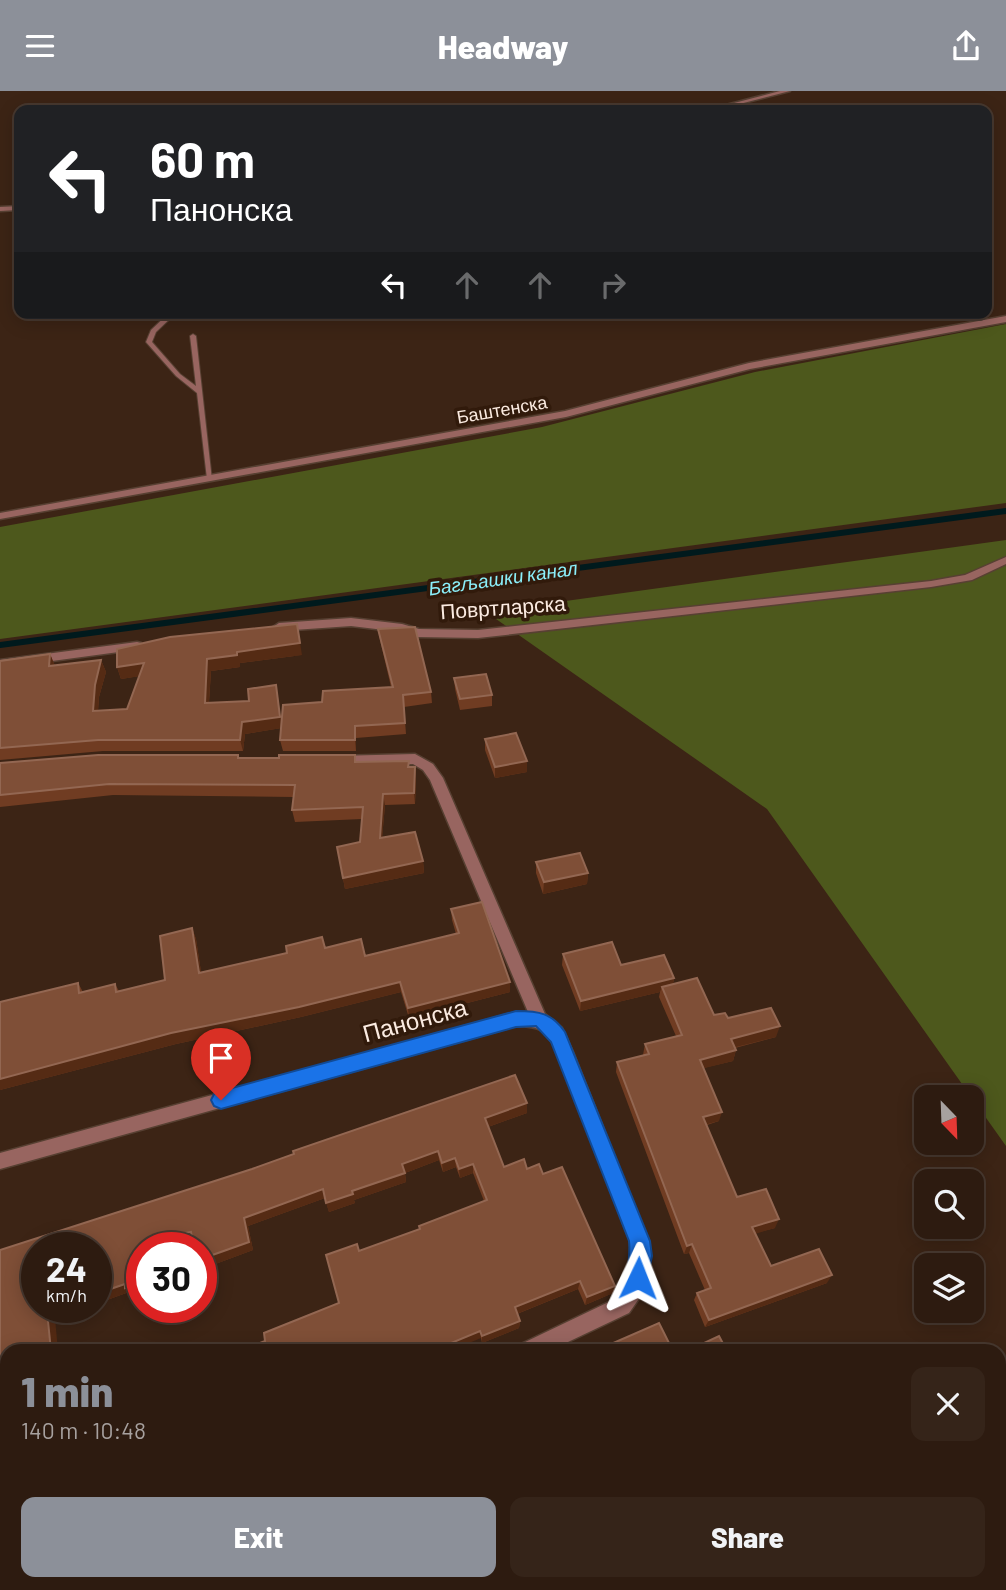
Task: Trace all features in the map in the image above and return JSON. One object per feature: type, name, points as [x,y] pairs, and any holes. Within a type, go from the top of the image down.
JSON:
[{"type":"street","points":[[730,105],[787,91]]},
{"type":"street","name":"Баштенска","points":[[0,516],[566,414],[749,366],[1006,319]]},
{"type":"street","name":"Повртларска","points":[[268,628],[351,622],[402,628],[418,633],[503,632],[931,584],[968,578],[1006,560]]},
{"type":"street","points":[[0,664],[150,644]]},
{"type":"street","points":[[316,761],[415,759],[428,767],[436,778],[539,1019],[552,1027],[559,1038],[639,1241],[641,1270],[636,1286],[622,1306],[542,1344]]},
{"type":"street","name":"Панонска","points":[[0,1161],[516,1019],[539,1019]]},
{"type":"lane","points":[[166,319],[153,331],[149,342],[178,375],[200,393]]},
{"type":"lane","points":[[193,336],[210,479]]},
{"type":"green space","points":[[1006,324],[1006,503],[0,639],[0,527],[542,427],[755,372]]},
{"type":"green space","points":[[1006,540],[1006,1146],[984,1115],[984,1085],[963,1085],[767,809],[486,612]]},
{"type":"building","points":[[297,624],[300,643],[207,659],[205,703],[249,701],[248,689],[276,685],[280,717],[242,722],[240,740],[98,740],[0,748],[0,661],[50,654],[49,666],[101,660],[93,711],[127,709],[144,663],[117,667],[117,649],[170,637]]},
{"type":"building","points":[[415,627],[431,692],[403,695],[405,723],[355,726],[355,740],[280,740],[283,705],[322,702],[323,691],[393,687],[378,629]]},
{"type":"building","points":[[486,674],[492,695],[460,699],[454,678]]},
{"type":"building","points":[[516,733],[527,761],[495,767],[485,739]]},
{"type":"building","points":[[98,755],[238,755],[238,758],[279,758],[279,755],[355,755],[355,762],[409,761],[408,767],[415,767],[414,793],[383,794],[380,838],[415,832],[423,861],[343,878],[337,847],[360,842],[363,807],[292,810],[295,785],[109,784],[0,795],[0,763]]},
{"type":"building","points":[[580,853],[588,873],[544,882],[536,862]]},
{"type":"building","points":[[482,902],[510,982],[408,1008],[400,982],[299,1007],[171,1033],[0,1079],[0,1002],[78,983],[79,993],[115,984],[116,992],[165,980],[160,936],[192,928],[199,973],[287,953],[286,946],[322,937],[325,948],[361,939],[365,956],[459,933],[451,909]]},
{"type":"building","points":[[612,942],[621,965],[664,955],[674,978],[581,1001],[563,954]]},
{"type":"building","points":[[697,978],[714,1015],[725,1013],[728,1018],[771,1008],[780,1026],[731,1039],[736,1050],[700,1060],[722,1112],[703,1117],[737,1197],[766,1189],[779,1219],[752,1227],[771,1266],[819,1249],[832,1275],[709,1320],[697,1293],[711,1288],[692,1244],[687,1246],[617,1062],[649,1054],[645,1044],[682,1035],[662,987]]},
{"type":"building","points":[[515,1075],[527,1103],[485,1118],[504,1167],[524,1159],[527,1169],[539,1164],[543,1174],[562,1167],[615,1286],[587,1297],[580,1281],[515,1307],[520,1321],[482,1336],[480,1331],[449,1344],[258,1344],[265,1341],[264,1333],[339,1303],[326,1255],[357,1244],[359,1251],[420,1229],[419,1226],[487,1200],[473,1164],[459,1169],[455,1158],[442,1163],[438,1151],[402,1164],[405,1173],[352,1191],[353,1194],[326,1203],[323,1189],[244,1218],[249,1242],[217,1253],[217,1232],[126,1232],[125,1288],[125,1284],[112,1288],[112,1232],[56,1232],[294,1154],[293,1151]]},
{"type":"building","points":[[21,1243],[21,1323],[48,1323],[50,1344],[0,1344],[0,1250]]},
{"type":"building","points":[[659,1323],[670,1344],[611,1344]]},
{"type":"building","points":[[719,1336],[723,1344],[702,1344]]},
{"type":"waterway","name":"Багљашки канал","points":[[0,645],[1006,511]]},
{"type":"route","points":[[221,1100],[523,1017],[539,1019],[552,1027],[559,1038],[639,1241],[642,1256],[638,1278]]}]
